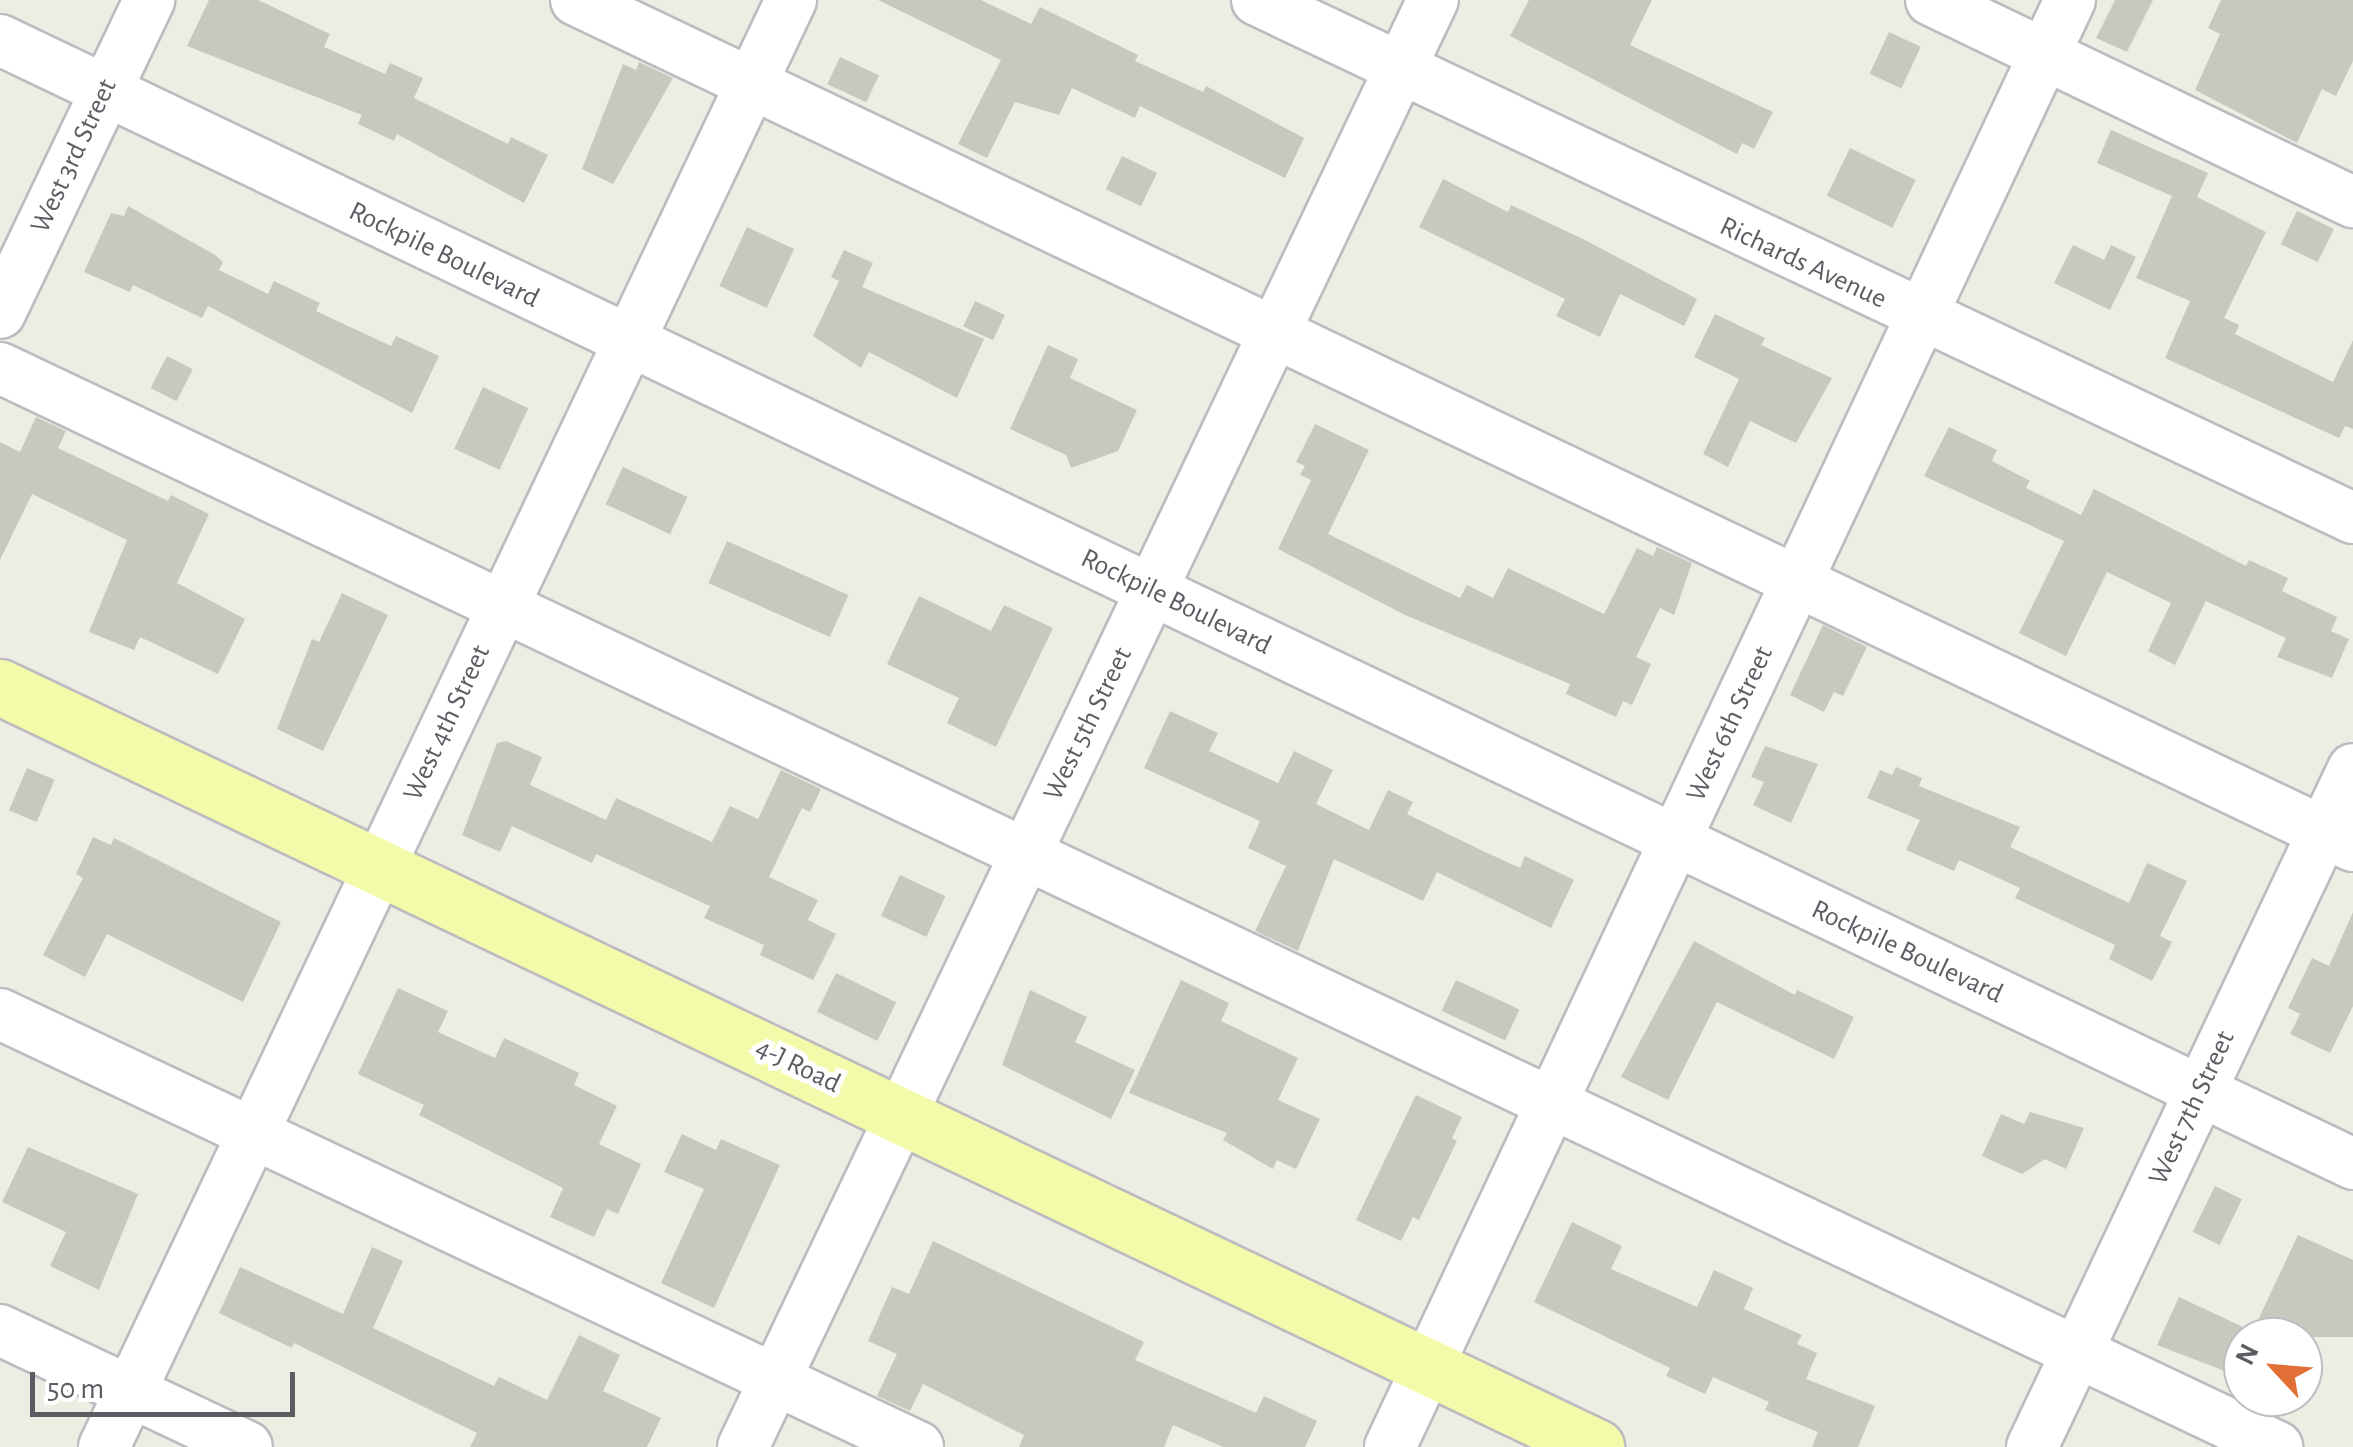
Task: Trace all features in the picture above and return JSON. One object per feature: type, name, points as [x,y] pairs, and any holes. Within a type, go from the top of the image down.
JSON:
[{"type":"main road","name":"4-J Road","points":[[0,687],[1596,1447]]},
{"type":"street","name":"West 3rd Street","points":[[0,313],[149,0]]},
{"type":"street","points":[[576,0],[2338,839]]},
{"type":"street","name":"West 4th Street","points":[[104,1447],[791,0]]},
{"type":"street","name":"Richards Avenue","points":[[1257,0],[1920,318],[2353,518]]},
{"type":"street","name":"West 5th Street","points":[[744,1447],[1433,0]]},
{"type":"street","points":[[1931,0],[2353,202]]},
{"type":"street","name":"West 6th Street","points":[[1390,1447],[2070,0]]},
{"type":"street","name":"Rockpile Boulevard","points":[[0,40],[628,344],[2353,1164]]},
{"type":"street","points":[[0,368],[502,609],[1552,1100],[2277,1447]]},
{"type":"street","name":"West 7th Street","points":[[2032,1447],[2200,1091],[2338,839],[2353,769]]},
{"type":"street","points":[[0,1014],[918,1447]]},
{"type":"street","points":[[0,1330],[247,1447]]},
{"type":"building","points":[[209,0],[258,0],[330,34],[324,47],[385,74],[390,63],[423,78],[414,98],[508,144],[511,137],[548,155],[524,203],[397,134],[394,141],[358,124],[362,115],[187,46]]},
{"type":"building","points":[[878,0],[981,0],[1031,24],[1040,7],[1138,55],[1135,61],[1203,92],[1206,86],[1304,138],[1285,178],[1140,106],[1135,118],[1072,88],[1059,115],[1015,102],[987,158],[958,144],[1001,60]]},
{"type":"building","points":[[1529,0],[1652,0],[1630,45],[1773,112],[1754,149],[1742,143],[1737,154],[1510,36]]},
{"type":"building","points":[[2115,0],[2153,0],[2127,52],[2096,38]]},
{"type":"building","points":[[2221,0],[2353,0],[2353,61],[2336,96],[2322,89],[2297,143],[2195,90],[2220,34],[2208,28]]},
{"type":"building","points":[[1889,32],[1921,47],[1901,88],[1870,74]]},
{"type":"building","points":[[840,57],[879,75],[866,102],[827,84]]},
{"type":"building","points":[[639,62],[673,78],[613,184],[582,169],[623,64],[636,70]]},
{"type":"building","points":[[2111,130],[2208,173],[2197,197],[2266,232],[2224,318],[2239,325],[2235,334],[2333,382],[2353,340],[2353,429],[2345,426],[2339,438],[2165,358],[2190,301],[2136,278],[2172,196],[2097,163]]},
{"type":"building","points":[[1850,148],[1916,180],[1892,228],[1827,196]]},
{"type":"building","points":[[1122,156],[1157,173],[1141,206],[1106,189]]},
{"type":"building","points":[[1443,179],[1508,212],[1511,205],[1583,239],[1697,299],[1684,326],[1620,294],[1600,337],[1556,316],[1565,299],[1419,227]]},
{"type":"building","points":[[128,206],[215,255],[223,262],[219,270],[268,294],[274,281],[320,303],[316,311],[391,346],[396,336],[439,356],[412,413],[208,306],[202,318],[133,285],[130,292],[84,272],[111,213],[124,216]]},
{"type":"building","points":[[2297,211],[2334,229],[2318,262],[2281,244]]},
{"type":"building","points":[[747,227],[794,249],[767,308],[720,286]]},
{"type":"building","points":[[2073,245],[2104,260],[2111,245],[2136,257],[2110,310],[2054,283]]},
{"type":"building","points":[[844,250],[873,263],[862,287],[984,339],[957,398],[869,352],[861,368],[813,336],[839,281],[831,277]]},
{"type":"building","points":[[975,301],[1005,315],[993,340],[963,326]]},
{"type":"building","points":[[1715,314],[1765,338],[1761,345],[1832,378],[1796,443],[1750,421],[1728,467],[1703,454],[1739,379],[1694,357]]},
{"type":"building","points":[[1048,345],[1078,359],[1070,378],[1137,410],[1118,451],[1071,468],[1066,455],[1010,429]]},
{"type":"building","points":[[167,356],[193,369],[176,401],[151,388]]},
{"type":"building","points":[[483,387],[528,408],[500,470],[454,449]]},
{"type":"building","points":[[36,417],[66,431],[58,448],[168,501],[171,495],[209,514],[177,583],[245,619],[218,674],[140,637],[134,650],[89,632],[127,540],[32,494],[0,560],[0,442],[20,452]]},
{"type":"building","points":[[1315,424],[1369,450],[1328,534],[1460,598],[1467,585],[1493,598],[1508,568],[1604,614],[1637,548],[1653,556],[1657,547],[1692,563],[1674,615],[1660,608],[1636,657],[1651,664],[1632,705],[1623,701],[1616,717],[1566,694],[1570,684],[1405,615],[1278,549],[1311,480],[1300,475],[1305,466],[1296,462]]},
{"type":"building","points":[[1949,427],[1997,450],[1992,461],[2030,481],[2026,488],[2081,515],[2094,489],[2246,566],[2249,560],[2288,578],[2282,591],[2337,617],[2331,631],[2349,639],[2332,678],[2277,657],[2286,638],[2206,601],[2175,665],[2148,651],[2171,603],[2107,572],[2066,656],[2019,633],[2064,541],[1924,476]]},
{"type":"building","points":[[623,467],[687,497],[670,534],[606,504]]},
{"type":"building","points":[[727,541],[849,595],[830,637],[708,583]]},
{"type":"building","points":[[342,593],[388,615],[323,751],[277,729],[312,639],[319,642]]},
{"type":"building","points":[[919,596],[991,631],[1004,605],[1053,628],[996,747],[947,723],[959,698],[887,664]]},
{"type":"building","points":[[1823,625],[1867,647],[1843,696],[1834,692],[1824,712],[1790,695]]},
{"type":"building","points":[[1170,711],[1218,733],[1209,751],[1278,783],[1294,751],[1333,770],[1316,804],[1369,830],[1388,790],[1413,802],[1407,814],[1483,851],[1520,868],[1525,856],[1574,880],[1551,928],[1437,872],[1423,901],[1334,859],[1298,951],[1255,931],[1286,866],[1248,848],[1260,821],[1144,768]]},
{"type":"building","points":[[506,741],[542,757],[530,785],[606,820],[616,798],[712,842],[730,806],[758,819],[781,770],[821,789],[810,812],[802,808],[769,877],[818,900],[808,920],[836,934],[813,980],[760,955],[764,945],[704,918],[710,906],[596,854],[592,863],[512,826],[500,852],[462,835],[497,743]]},
{"type":"building","points":[[1765,746],[1818,764],[1791,823],[1753,805],[1764,782],[1751,777]]},
{"type":"building","points":[[1896,767],[1922,778],[1919,786],[2020,827],[2010,847],[2129,903],[2147,863],[2187,881],[2160,936],[2172,942],[2152,981],[2109,959],[2115,945],[2015,898],[2020,888],[1959,860],[1954,871],[1906,850],[1920,820],[1867,798],[1880,770],[1892,775]]},
{"type":"building","points":[[27,768],[55,780],[37,822],[9,810]]},
{"type":"building","points":[[93,837],[111,845],[114,838],[281,922],[243,1002],[107,934],[85,977],[43,955],[83,878],[76,874]]},
{"type":"building","points":[[900,875],[945,896],[926,937],[881,916]]},
{"type":"building","points":[[2353,912],[2353,1006],[2330,1053],[2290,1034],[2300,1014],[2288,1008],[2312,958],[2329,966]]},
{"type":"building","points":[[1694,941],[1795,995],[1797,990],[1854,1017],[1834,1059],[1717,1002],[1668,1100],[1621,1077]]},
{"type":"building","points":[[836,973],[896,1002],[877,1041],[817,1012]]},
{"type":"building","points":[[1181,980],[1229,1003],[1221,1021],[1298,1058],[1278,1100],[1320,1119],[1296,1169],[1277,1160],[1273,1169],[1223,1140],[1227,1133],[1129,1093]]},
{"type":"building","points":[[1456,980],[1519,1010],[1505,1040],[1442,1011]]},
{"type":"building","points":[[398,988],[448,1011],[438,1032],[495,1058],[504,1038],[579,1073],[574,1085],[617,1106],[599,1144],[641,1164],[618,1214],[607,1209],[594,1237],[550,1217],[563,1188],[419,1115],[424,1105],[358,1074]]},
{"type":"building","points":[[1030,990],[1087,1017],[1075,1042],[1135,1070],[1111,1119],[1002,1065]]},
{"type":"building","points":[[1416,1095],[1462,1117],[1452,1138],[1457,1141],[1419,1220],[1413,1217],[1401,1241],[1356,1220]]},
{"type":"building","points":[[2030,1112],[2084,1128],[2066,1169],[2045,1159],[2022,1174],[1982,1156],[2001,1114],[2024,1124]]},
{"type":"building","points":[[682,1134],[716,1150],[721,1139],[780,1165],[714,1308],[661,1283],[704,1189],[664,1172]]},
{"type":"building","points":[[28,1147],[138,1194],[99,1290],[50,1266],[66,1232],[2,1202]]},
{"type":"building","points":[[2215,1186],[2242,1199],[2220,1245],[2193,1232]]},
{"type":"building","points":[[1572,1222],[1622,1246],[1611,1269],[1697,1307],[1714,1270],[1753,1288],[1744,1309],[1802,1335],[1797,1344],[1817,1353],[1806,1379],[1875,1406],[1858,1447],[1812,1447],[1818,1432],[1765,1410],[1769,1402],[1713,1377],[1705,1394],[1666,1376],[1670,1368],[1534,1302]]},
{"type":"building","points":[[2298,1235],[2353,1260],[2353,1337],[2323,1337],[2323,1317],[2259,1317]]},
{"type":"building","points":[[933,1241],[1144,1342],[1135,1360],[1256,1413],[1264,1396],[1317,1421],[1305,1447],[1223,1447],[1173,1425],[1164,1447],[1019,1447],[1024,1435],[923,1384],[910,1411],[877,1396],[897,1354],[868,1341],[892,1287],[909,1294]]},
{"type":"building","points":[[372,1247],[403,1261],[373,1328],[494,1386],[499,1377],[547,1400],[579,1335],[620,1355],[603,1391],[661,1418],[647,1447],[470,1447],[477,1433],[294,1343],[292,1348],[219,1313],[240,1267],[343,1314]]},
{"type":"building","points":[[2179,1297],[2223,1318],[2223,1370],[2157,1345]]}]
